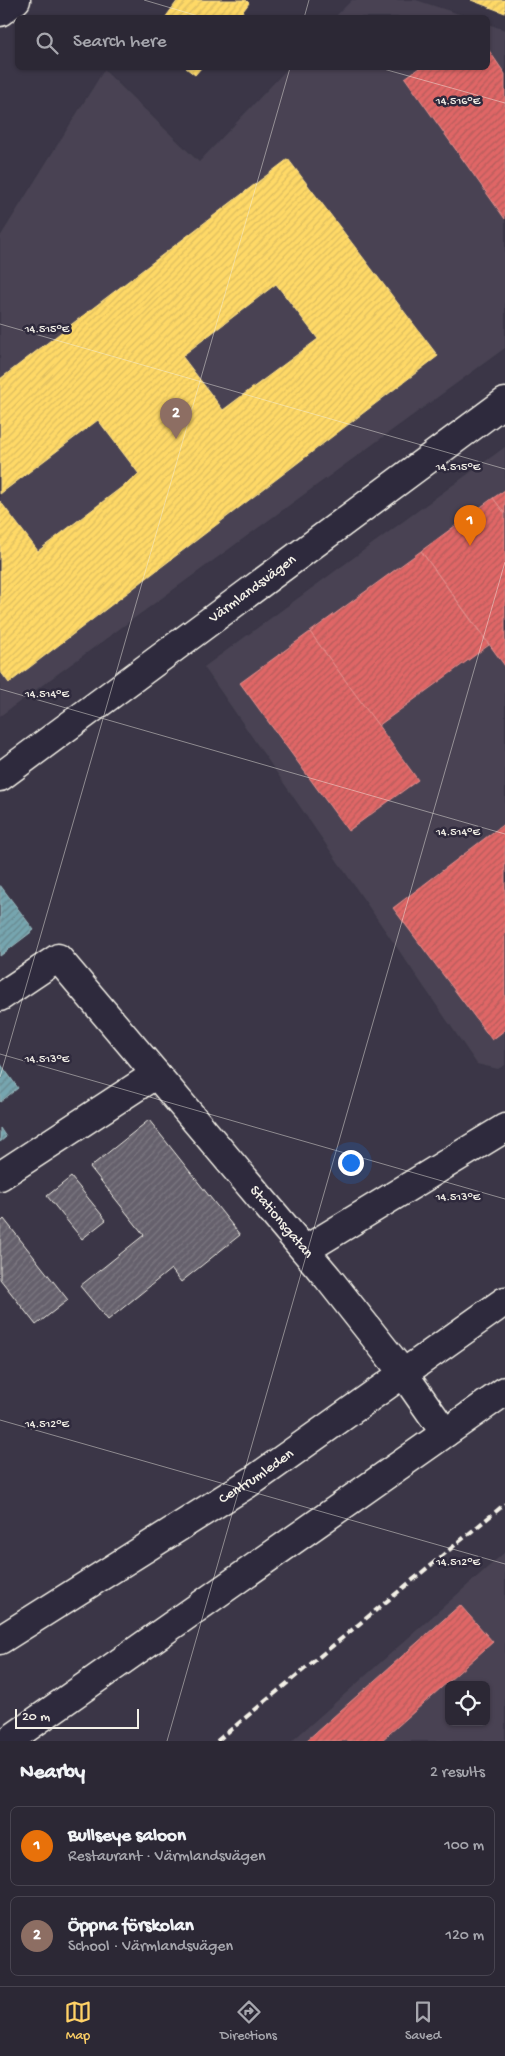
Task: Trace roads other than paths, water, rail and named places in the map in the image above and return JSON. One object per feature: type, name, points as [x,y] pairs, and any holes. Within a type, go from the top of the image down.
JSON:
[{"type":"street","points":[[0,12],[16,0]]},
{"type":"street","name":"Värmlandsvägen","points":[[0,777],[505,402]]},
{"type":"street","name":"Stationsgatan","points":[[0,997],[58,958],[305,1250],[403,1373],[445,1433]]},
{"type":"street","points":[[0,1176],[156,1074]]},
{"type":"street","points":[[305,1250],[505,1128]]},
{"type":"street","name":"Centrumleden","points":[[0,1640],[255,1479],[505,1301]]},
{"type":"street","points":[[8,1741],[505,1391]]},
{"type":"railway","points":[[217,1741],[505,1504]]},
{"type":"place","name":"Öppna förskolan","points":[[176,439]]},
{"type":"place","name":"Bullseye saloon","points":[[470,546]]}]
